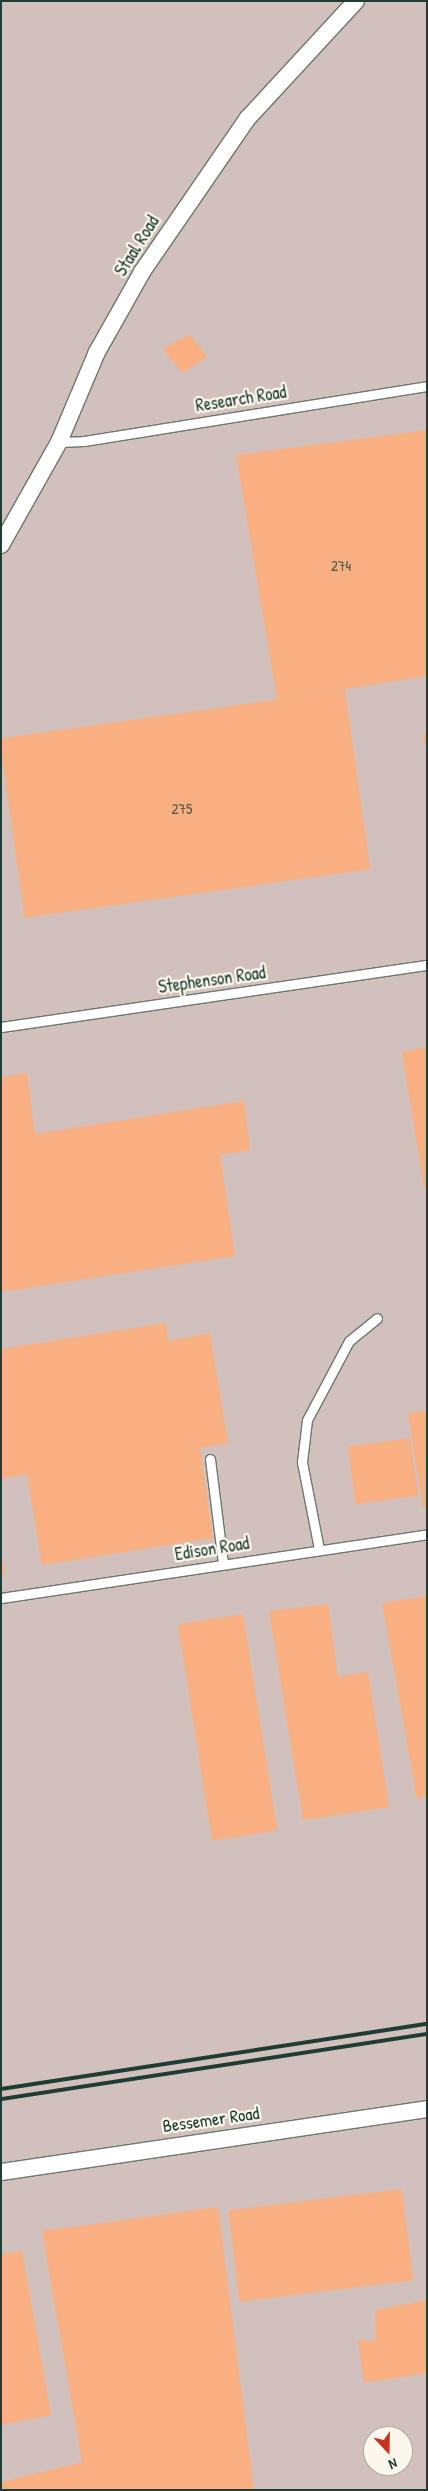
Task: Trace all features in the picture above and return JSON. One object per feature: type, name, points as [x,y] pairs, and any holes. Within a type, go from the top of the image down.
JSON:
[{"type":"street","name":"Staal Road","points":[[1,545],[59,442],[97,352],[170,231],[248,118],[356,1]]},
{"type":"street","name":"Bessemer Road","points":[[1,2172],[427,2109]]},
{"type":"lane","name":"Research Road","points":[[59,442],[84,441],[427,386]]},
{"type":"lane","name":"Stephenson Road","points":[[1,1027],[427,965]]},
{"type":"lane","points":[[319,1549],[302,1462],[307,1420],[349,1341],[378,1318]]},
{"type":"lane","points":[[210,1458],[223,1564]]},
{"type":"lane","name":"Edison Road","points":[[1,1598],[427,1534]]},
{"type":"shaded area","points":[[1,1],[427,1],[427,2490],[1,2490]]},
{"type":"building","points":[[190,334],[207,357],[182,373],[163,349]]},
{"type":"building","points":[[427,430],[427,676],[277,700],[236,455]]},
{"type":"building","points":[[345,690],[370,869],[25,918],[1,750],[1,738]]},
{"type":"building","points":[[423,734],[427,734],[427,753],[426,753]]},
{"type":"building","points":[[427,1047],[427,1188],[424,1188],[402,1052]]},
{"type":"building","points":[[27,1073],[35,1134],[244,1101],[250,1150],[220,1155],[235,1256],[1,1292],[1,1077]]},
{"type":"building","points":[[166,1323],[168,1341],[210,1333],[228,1443],[200,1448],[213,1538],[42,1565],[27,1474],[1,1479],[1,1349]]},
{"type":"building","points":[[427,1411],[427,1508],[423,1508],[408,1413]]},
{"type":"building","points":[[410,1438],[418,1495],[356,1504],[348,1447]]},
{"type":"building","points":[[1,1558],[5,1574],[1,1575]]},
{"type":"building","points":[[427,1596],[427,1797],[417,1799],[382,1603]]},
{"type":"building","points":[[328,1604],[338,1677],[368,1672],[389,1807],[303,1820],[269,1611]]},
{"type":"building","points":[[243,1614],[277,1830],[212,1841],[178,1624]]},
{"type":"building","points":[[402,2189],[413,2280],[240,2302],[228,2210]]},
{"type":"building","points":[[218,2207],[254,2490],[1,2490],[1,2482],[82,2462],[42,2231]]},
{"type":"building","points":[[22,2251],[51,2415],[1,2425],[1,2254]]},
{"type":"building","points":[[427,2300],[427,2373],[364,2383],[358,2340],[376,2341],[375,2310]]},
{"type":"railway","points":[[1,2089],[427,2024]]},
{"type":"railway","points":[[1,2099],[427,2034]]}]
